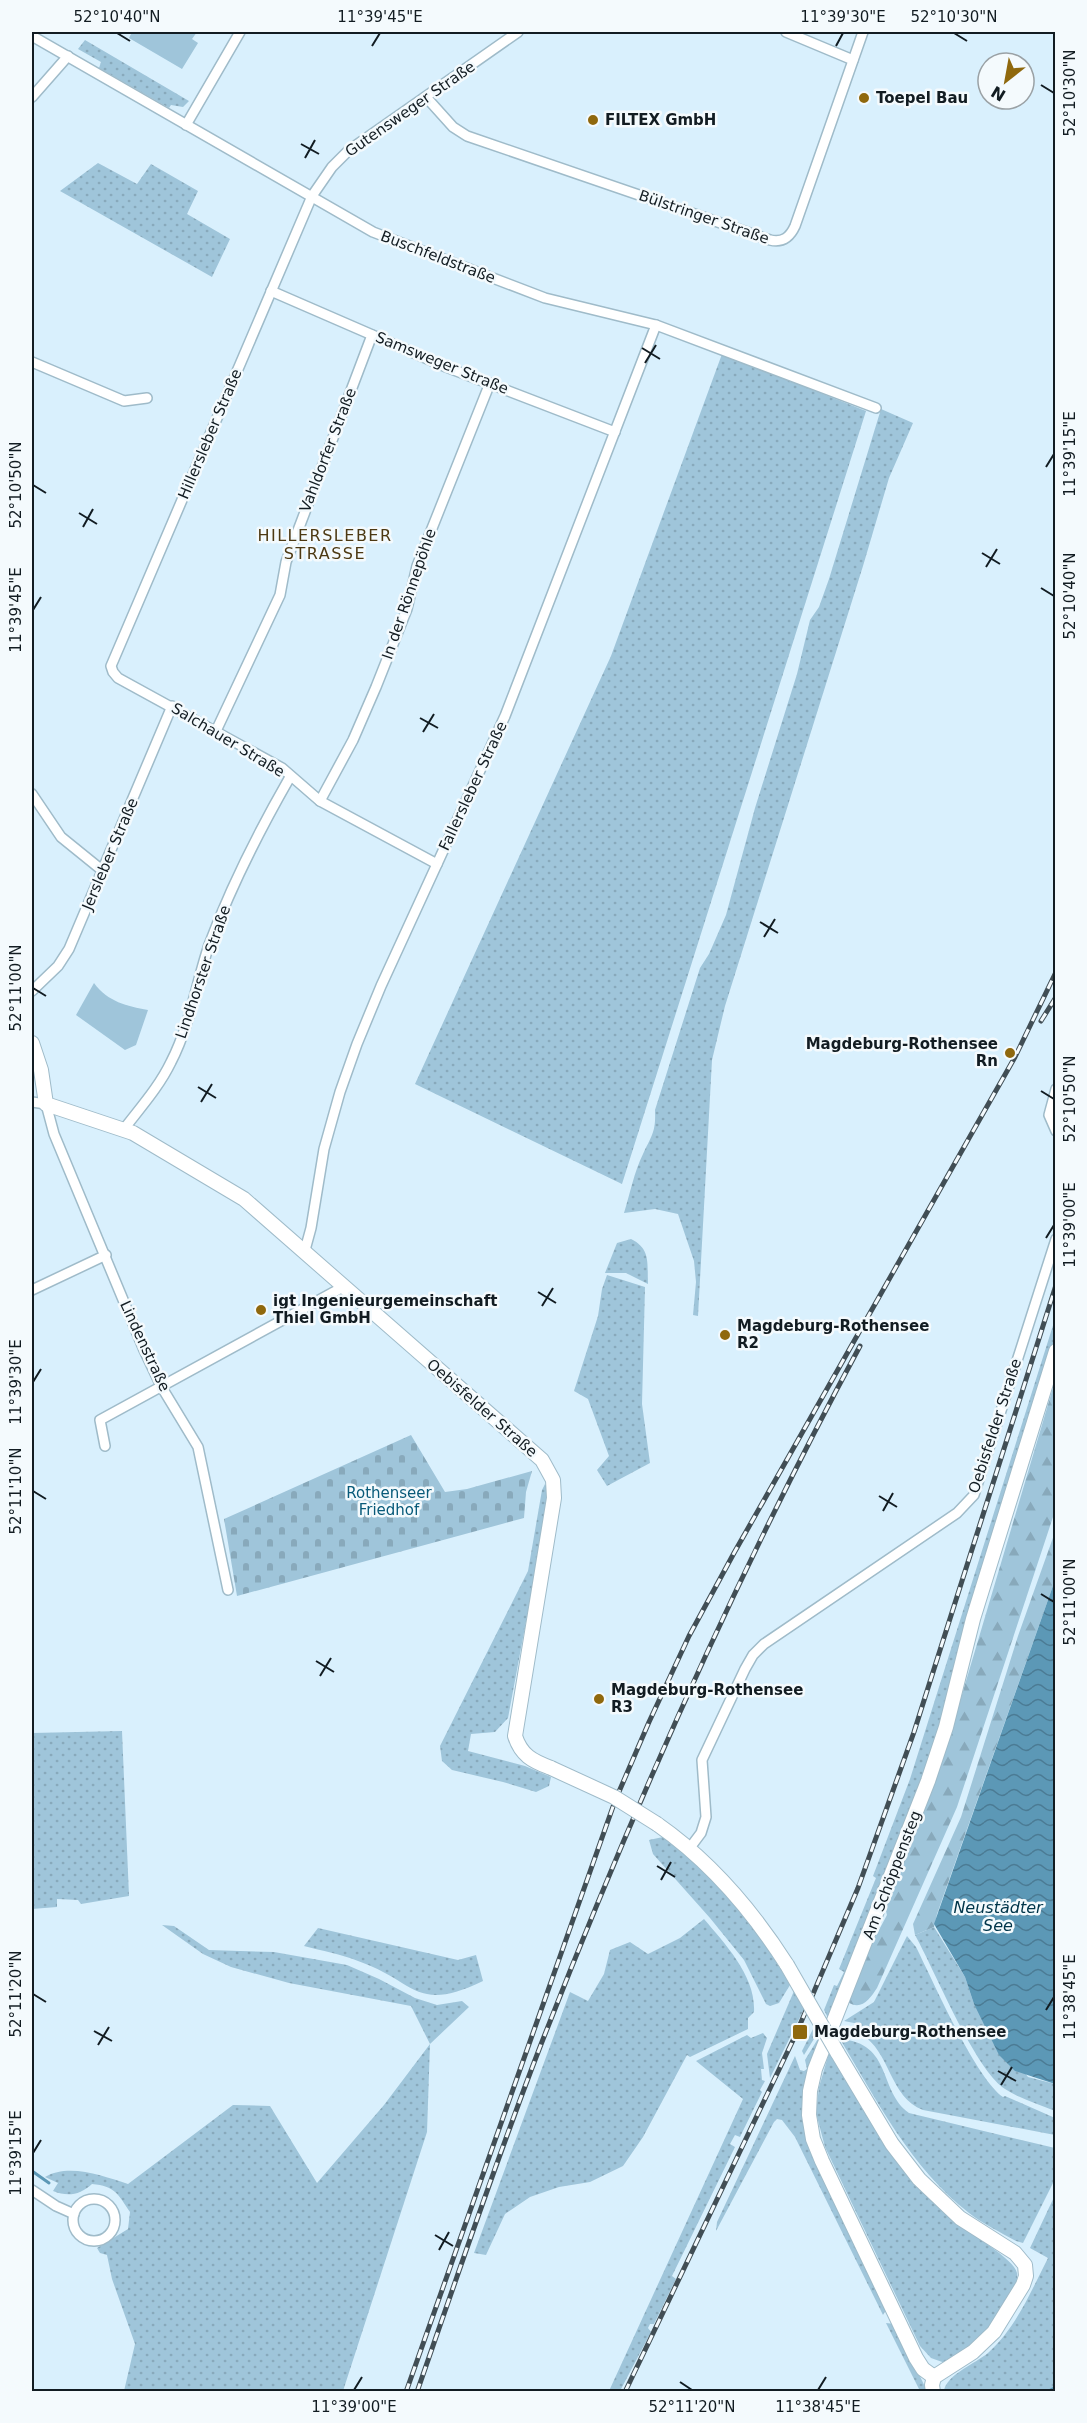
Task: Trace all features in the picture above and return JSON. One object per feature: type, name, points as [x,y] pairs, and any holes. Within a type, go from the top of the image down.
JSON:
[{"type":"street","points":[[186,125],[240,32]]},
{"type":"street","name":"Gutensweger Straße","points":[[312,196],[342,156],[518,32]]},
{"type":"street","points":[[786,32],[853,60]]},
{"type":"street","name":"Bülstringer Straße","points":[[426,97],[449,124],[467,136],[770,240],[780,241],[789,236],[795,226],[863,32]]},
{"type":"street","name":"Buschfeldstraße","points":[[32,36],[379,235],[545,298],[656,325],[876,408]]},
{"type":"street","points":[[32,97],[68,56]]},
{"type":"street","name":"Hillersleber Straße","points":[[112,672],[111,664],[312,196]]},
{"type":"street","name":"Samsweger Straße","points":[[271,291],[447,367],[615,432]]},
{"type":"street","name":"Fallersleber Straße","points":[[305,1250],[311,1228],[324,1149],[351,1061],[381,986],[505,716],[656,325]]},
{"type":"street","name":"Vahldorfer Straße","points":[[216,731],[280,595],[286,562],[372,334]]},
{"type":"street","points":[[32,362],[124,401],[147,399]]},
{"type":"street","name":"In der Rönnepöhle","points":[[320,801],[353,740],[376,687],[407,609],[417,566],[490,383]]},
{"type":"street","name":"Salchauer Straße","points":[[112,672],[118,678],[282,768],[320,801],[437,864]]},
{"type":"street","name":"Jersleber Straße","points":[[32,991],[58,966],[69,949],[172,706]]},
{"type":"street","name":"Lindhorster Straße","points":[[124,1129],[156,1088],[170,1065],[186,1024],[209,946],[229,896],[255,839],[290,777]]},
{"type":"street","points":[[32,794],[61,837],[103,871]]},
{"type":"street","points":[[32,1043],[41,1070],[46,1104],[32,1102]]},
{"type":"street","points":[[1056,1089],[1049,1115],[1056,1131]]},
{"type":"street","name":"Oebisfelder Straße","points":[[46,1104],[124,1129],[238,1195],[305,1250],[343,1287],[542,1460],[551,1476],[554,1490],[515,1736],[520,1750],[526,1757],[605,1793],[657,1824],[689,1849],[740,1900],[787,1965],[892,2144],[919,2179],[960,2218],[1015,2253],[1025,2267],[1026,2276],[1023,2285],[994,2331],[973,2352],[934,2377]]},
{"type":"street","name":"Lindenstraße","points":[[46,1104],[54,1134],[136,1332],[161,1386],[198,1447],[228,1590]]},
{"type":"street","name":"Oebisfelder Straße","points":[[689,1849],[702,1832],[706,1817],[702,1760],[745,1669],[756,1653],[764,1644],[957,1513],[974,1495],[1056,1239]]},
{"type":"street","points":[[32,1290],[106,1255]]},
{"type":"street","points":[[105,1446],[100,1420],[343,1287]]},
{"type":"street","name":"Am Schöppensteg","points":[[934,2377],[923,2369],[916,2358],[822,2161],[812,2133],[809,2100],[819,2056],[864,1949],[932,1771],[946,1727],[973,1618],[1056,1351]]},
{"type":"street","points":[[32,2190],[56,2206],[74,2214]]},
{"type":"street","points":[[94,2199],[102,2201],[114,2214],[113,2227],[105,2237],[88,2240],[77,2231],[73,2221],[74,2214],[78,2206],[85,2201],[94,2199]]},
{"type":"street","points":[[933,2391],[934,2377]]},
{"type":"green space","points":[[132,32],[197,32],[192,39],[198,43],[182,69],[129,38]]},
{"type":"green space","points":[[85,40],[189,101],[183,107],[171,105],[169,108],[99,68],[101,62],[78,49]]},
{"type":"green space","points":[[98,163],[137,184],[151,164],[198,191],[187,214],[230,239],[212,277],[60,191]]},
{"type":"green space","points":[[722,354],[866,411],[622,1184],[415,1084],[611,656]]},
{"type":"green space","points":[[881,409],[913,423],[889,478],[725,1006],[712,1060],[698,1316],[693,1315],[696,1282],[694,1261],[678,1214],[655,1209],[624,1213],[637,1168],[653,1133],[655,1110],[700,968],[709,954],[726,915],[755,808],[797,674],[810,620],[819,607],[829,579]]},
{"type":"green space","points":[[94,983],[112,999],[125,1005],[148,1010],[136,1045],[125,1050],[76,1015]]},
{"type":"green space","points":[[631,1239],[642,1247],[647,1257],[648,1284],[626,1273],[605,1273],[617,1243]]},
{"type":"green space","points":[[607,1275],[645,1287],[642,1404],[650,1463],[607,1486],[597,1470],[609,1456],[588,1399],[574,1391],[598,1316],[602,1289]]},
{"type":"green space","points":[[1055,1319],[1055,1338],[955,1660],[944,1714],[922,1784],[830,2022],[824,2010],[834,1985],[837,1986],[844,1972],[839,1969],[876,1878],[873,1876],[910,1779]]},
{"type":"green space","points":[[1055,1381],[1055,1511],[957,1807],[877,1988],[865,2002],[853,2004],[848,2002],[873,1941],[887,1915],[885,1907],[950,1735]]},
{"type":"green space","name":"Rothenseer Friedhof","points":[[411,1435],[445,1492],[467,1489],[532,1471],[526,1492],[524,1518],[237,1596],[224,1519]]},
{"type":"green space","points":[[545,1484],[550,1493],[508,1718],[495,1732],[471,1734],[468,1751],[525,1766],[551,1777],[549,1786],[536,1792],[452,1770],[442,1761],[440,1746],[528,1571]]},
{"type":"green space","points":[[1055,1532],[1055,1580],[934,1927],[915,1935],[913,1924],[961,1817],[1018,1636]]},
{"type":"green space","points":[[122,1731],[129,1896],[81,1904],[78,1900],[57,1899],[57,1907],[32,1909],[32,1733]]},
{"type":"green space","points":[[663,1837],[683,1852],[718,1885],[764,1943],[790,1985],[779,2003],[770,2006],[766,2004],[744,1960],[653,1854],[649,1840]]},
{"type":"green space","points":[[704,1919],[745,1973],[753,1999],[754,2012],[748,2018],[748,2029],[690,2057],[687,2055],[643,2137],[623,2166],[590,2182],[559,2187],[530,2197],[505,2214],[486,2255],[474,2253],[570,1992],[588,2001],[604,1974],[610,1950],[630,1942],[648,1954],[680,1938]]},
{"type":"green space","points":[[162,1925],[174,1926],[209,1950],[274,1952],[347,1965],[415,1998],[437,2005],[462,2001],[469,2007],[430,2044],[411,2006],[289,1983],[231,1967],[203,1954]]},
{"type":"green space","points":[[934,1927],[965,1977],[974,2004],[1028,2077],[1055,2084],[1055,2111],[1023,2099],[1005,2089],[981,2062],[956,2018],[915,1935]]},
{"type":"green space","points":[[318,1928],[458,1960],[476,1955],[483,1981],[443,1995],[417,1991],[358,1961],[304,1946]]},
{"type":"green space","points":[[907,1936],[916,1947],[980,2071],[1003,2097],[1055,2118],[1055,2135],[923,2110],[903,2095],[879,2052],[861,2034],[859,2024],[844,2021],[874,2002]]},
{"type":"green space","points":[[794,1991],[804,2009],[770,2078],[767,2054]]},
{"type":"green space","points":[[814,2027],[817,2034],[804,2055],[802,2051]]},
{"type":"green space","points":[[763,2033],[767,2038],[762,2053],[764,2069],[761,2069],[762,2080],[765,2081],[760,2090],[762,2092],[740,2137],[735,2135],[730,2144],[735,2147],[672,2276],[676,2279],[654,2324],[650,2324],[648,2328],[651,2332],[620,2391],[609,2391],[743,2099],[696,2061],[747,2035],[751,2038]]},
{"type":"green space","points":[[819,2037],[822,2041],[803,2099],[887,2308],[883,2315],[795,2137],[782,2120],[777,2119],[774,2122],[716,2231],[717,2222],[795,2056],[800,2070],[807,2069],[805,2060]]},
{"type":"green space","points":[[840,2039],[857,2042],[869,2049],[883,2069],[899,2104],[909,2113],[1055,2148],[1055,2179],[1023,2243],[974,2217],[930,2176],[912,2155]]},
{"type":"green space","points":[[430,2044],[427,2132],[343,2391],[124,2391],[135,2344],[112,2279],[107,2255],[100,2253],[97,2248],[128,2229],[130,2212],[111,2189],[92,2184],[78,2193],[64,2194],[53,2191],[58,2183],[45,2177],[54,2173],[75,2171],[128,2184],[233,2105],[270,2106],[317,2183],[384,2105]]},
{"type":"green space","points":[[829,2053],[885,2143],[916,2183],[955,2221],[1008,2261],[1017,2273],[1017,2281],[1008,2301],[986,2332],[972,2345],[945,2363],[931,2358],[920,2346],[825,2147],[816,2113],[819,2087]]},
{"type":"green space","points":[[1055,2195],[1055,2391],[944,2391],[950,2380],[988,2353],[998,2343],[1022,2309],[1048,2258],[1030,2248]]},
{"type":"green space","points":[[886,2323],[895,2324],[927,2391],[920,2391]]},
{"type":"water","name":"Neustädter See","points":[[1055,1580],[1055,2084],[1015,2071],[999,2055],[974,2004],[965,1977],[934,1924]]},
{"type":"waterway","points":[[32,2171],[49,2183]]},
{"type":"waterway","points":[[1047,2392],[1056,2387]]},
{"type":"railway","points":[[406,2392],[615,1801],[649,1722],[689,1636],[734,1553],[1015,1057],[1056,972]]},
{"type":"railway","points":[[1041,1021],[1056,997]]},
{"type":"railway","points":[[625,2392],[796,2034],[858,1888],[914,1732],[1056,1285]]},
{"type":"railway","points":[[417,2392],[524,2090],[612,1868],[730,1604],[815,1431],[860,1346]]},
{"type":"place","name":"Toepel Bau","points":[[864,98]]},
{"type":"place","name":"FILTEX GmbH","points":[[593,120]]},
{"type":"place","name":"Magdeburg-Rothensee Rn","points":[[1010,1053]]},
{"type":"place","name":"igt Ingenieurgemeinschaft Thiel GmbH","points":[[261,1310]]},
{"type":"place","name":"Magdeburg-Rothensee R2","points":[[725,1335]]},
{"type":"place","name":"Magdeburg-Rothensee R3","points":[[599,1699]]},
{"type":"place","name":"Magdeburg-Rothensee","points":[[800,2032]]},
{"type":"district","name":"HILLERSLEBER STRASSE","points":[[325,544]]}]
